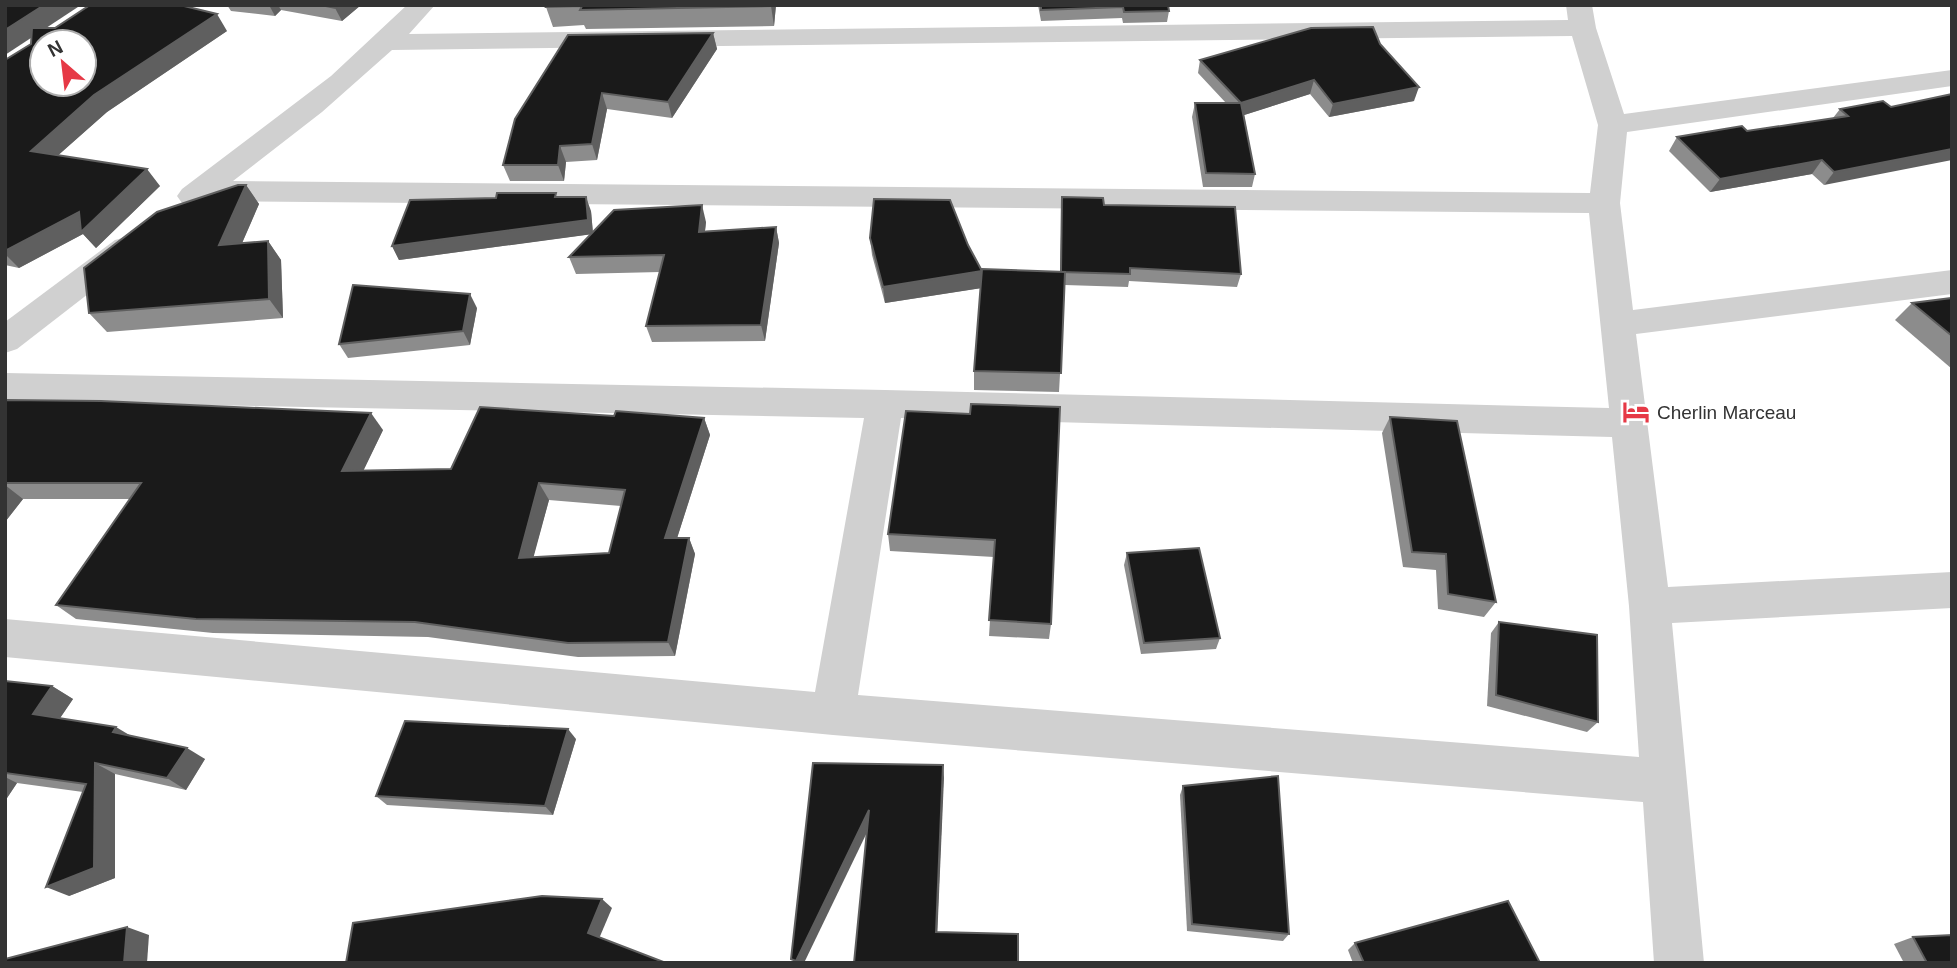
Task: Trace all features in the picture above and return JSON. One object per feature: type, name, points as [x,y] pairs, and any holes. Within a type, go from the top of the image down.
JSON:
[{"type":"street","points":[[5,340],[388,41],[422,5]]},
{"type":"street","points":[[388,41],[1581,17],[1613,125],[1604,203],[1650,606],[1679,963]]},
{"type":"street","points":[[1613,125],[1952,78]]},
{"type":"street","points":[[199,191],[1604,203]]},
{"type":"street","points":[[1617,324],[1952,282]]},
{"type":"street","points":[[5,387],[885,404],[1628,423]]},
{"type":"street","points":[[833,714],[885,404]]},
{"type":"street","points":[[1650,606],[1952,590]]},
{"type":"street","points":[[5,638],[833,714],[1663,781]]},
{"type":"building","points":[[5,5],[44,5],[5,30]]},
{"type":"building","points":[[90,5],[180,5],[217,14],[98,92],[98,28],[55,28]]},
{"type":"building","points":[[547,5],[771,6],[580,10],[582,6],[546,7]]},
{"type":"building","points":[[1041,5],[1168,5],[1169,11],[1124,12],[1123,7],[1041,10]]},
{"type":"building","points":[[1373,27],[1380,44],[1419,87],[1333,104],[1314,80],[1241,103],[1200,60],[1311,28]]},
{"type":"building","points":[[713,33],[668,102],[602,93],[592,144],[560,146],[558,165],[503,165],[515,119],[568,35]]},
{"type":"building","points":[[28,46],[28,98],[91,98],[31,151],[147,169],[81,232],[79,212],[5,251],[5,60]]},
{"type":"building","points":[[1952,94],[1952,149],[1834,172],[1822,160],[1720,179],[1677,137],[1742,126],[1747,131],[1848,116],[1840,109],[1883,101],[1891,107]]},
{"type":"building","points":[[1195,103],[1241,103],[1255,174],[1206,173]]},
{"type":"building","points":[[238,185],[246,185],[219,245],[268,241],[269,299],[89,313],[84,268],[157,212]]},
{"type":"building","points":[[497,193],[556,193],[555,197],[586,197],[588,220],[392,246],[410,200],[496,198]]},
{"type":"building","points":[[1062,197],[1103,198],[1104,205],[1235,207],[1241,274],[1130,268],[1130,274],[1061,272]]},
{"type":"building","points":[[874,199],[950,200],[982,271],[883,287],[870,238]]},
{"type":"building","points":[[702,205],[699,232],[776,227],[761,325],[646,326],[664,255],[569,257],[614,210]]},
{"type":"building","points":[[982,269],[1065,272],[1061,373],[974,371]]},
{"type":"building","points":[[353,285],[470,294],[463,331],[339,344]]},
{"type":"building","points":[[1952,298],[1952,336],[1912,303]]},
{"type":"building","points":[[5,400],[101,401],[371,413],[342,471],[451,469],[480,407],[614,416],[616,411],[704,418],[665,538],[689,538],[668,642],[568,643],[415,622],[196,619],[56,605],[141,483],[5,483]],"holes":[[[539,483],[625,490],[609,553],[519,558]]]},
{"type":"building","points":[[971,404],[1060,407],[1051,624],[989,620],[995,540],[888,534],[906,411],[970,414]]},
{"type":"building","points":[[1390,417],[1457,421],[1496,602],[1448,594],[1446,554],[1412,552]]},
{"type":"building","points":[[1199,548],[1220,638],[1144,643],[1127,553]]},
{"type":"building","points":[[1499,622],[1597,635],[1598,722],[1496,695]]},
{"type":"building","points":[[5,681],[52,686],[33,714],[116,727],[113,732],[187,748],[167,778],[95,763],[94,868],[46,887],[86,784],[5,773]]},
{"type":"building","points":[[405,721],[568,729],[545,806],[376,796]]},
{"type":"building","points":[[813,763],[943,765],[936,932],[1018,934],[1018,963],[854,963],[869,810],[796,961],[791,959]]},
{"type":"building","points":[[1278,776],[1289,934],[1192,924],[1183,786]]},
{"type":"building","points":[[542,896],[602,899],[588,933],[666,963],[346,963],[353,923]]},
{"type":"building","points":[[1508,901],[1540,963],[1364,963],[1355,943]]},
{"type":"building","points":[[127,927],[124,963],[5,963],[5,959]]},
{"type":"building","points":[[1952,935],[1952,963],[1927,963],[1913,937]]},
{"type":"place","name":"Cherlin Marceau","points":[[1636,412]]}]
